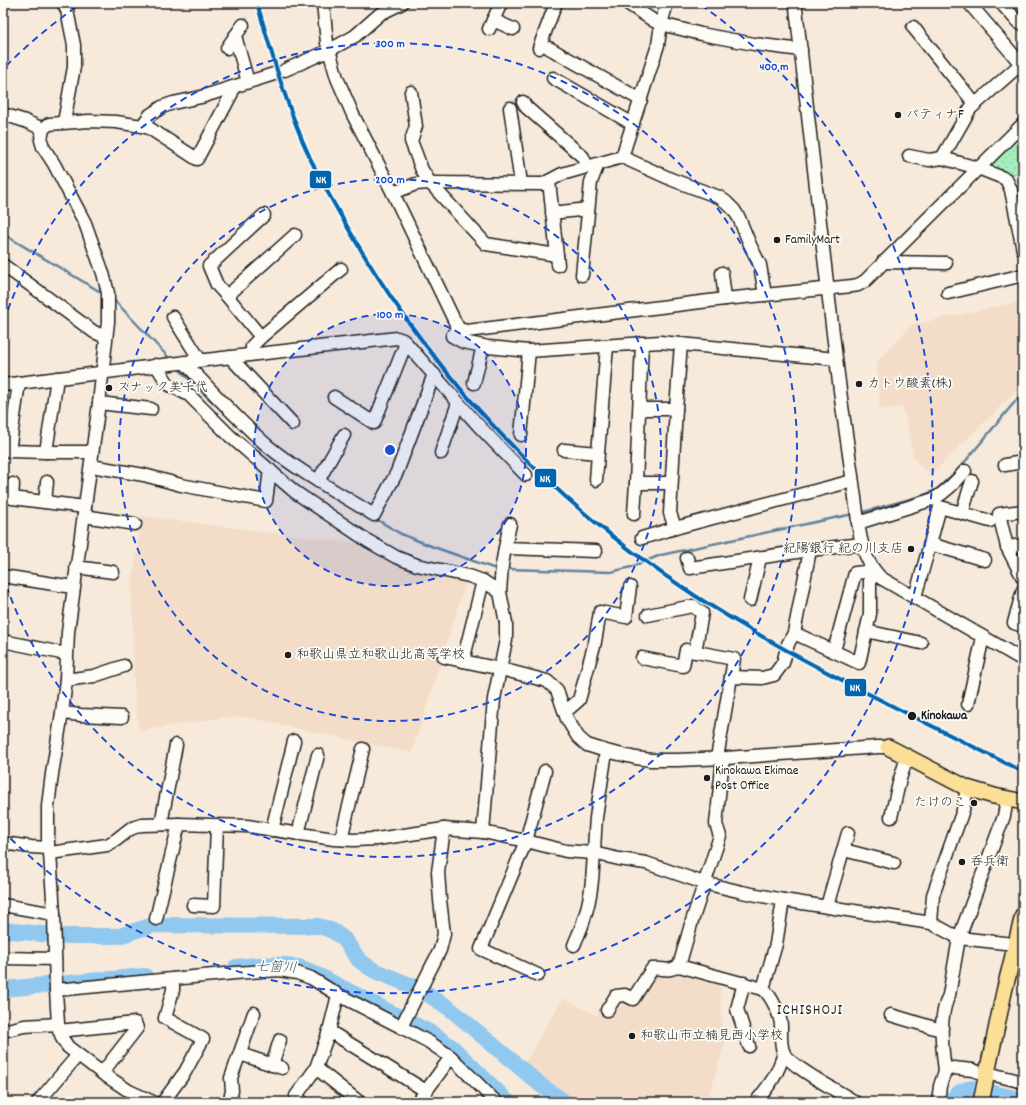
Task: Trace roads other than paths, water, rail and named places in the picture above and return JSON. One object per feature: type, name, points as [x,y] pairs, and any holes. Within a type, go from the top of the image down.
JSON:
[{"type":"main road","points":[[888,747],[967,788],[1023,802]]},
{"type":"main road","points":[[984,1100],[985,1078],[1004,992],[1019,944],[1023,915]]},
{"type":"street","points":[[64,3],[67,10],[74,46],[74,67],[64,120]]},
{"type":"street","points":[[323,3],[329,54],[337,78],[353,115],[393,193],[459,329]]},
{"type":"street","points":[[142,126],[150,115],[162,107],[173,103],[231,90],[248,82],[329,54],[354,36],[380,14],[402,3]]},
{"type":"street","points":[[501,3],[491,25],[513,29]]},
{"type":"street","points":[[556,3],[544,48],[641,100]]},
{"type":"street","points":[[628,3],[654,21],[661,24],[701,34],[754,44],[801,50]]},
{"type":"street","points":[[622,157],[658,45],[661,24],[667,3]]},
{"type":"street","points":[[794,633],[858,663],[870,614],[872,572],[862,544],[852,481],[836,359],[796,8],[797,3]]},
{"type":"street","points":[[942,158],[965,116],[975,104],[1022,63],[969,3]]},
{"type":"street","points":[[1001,3],[1019,23],[1023,20]]},
{"type":"street","points":[[227,48],[243,25]]},
{"type":"street","points":[[913,27],[975,104]]},
{"type":"street","points":[[235,36],[248,82]]},
{"type":"street","points":[[553,78],[633,124]]},
{"type":"street","points":[[147,1101],[102,1073],[68,1047],[62,1038],[59,1027],[48,806],[66,680],[66,654],[73,587],[99,403],[106,337],[108,297],[104,273],[85,223],[54,164],[43,147],[41,140],[43,129],[50,124],[64,120],[109,122],[142,126],[149,128],[197,159],[231,90]]},
{"type":"street","points":[[411,92],[416,126],[411,141],[422,170],[430,183],[486,244],[558,260],[549,181]]},
{"type":"street","points":[[523,102],[526,107],[592,166],[582,275]]},
{"type":"street","points":[[510,108],[521,183]]},
{"type":"street","points":[[3,114],[43,129]]},
{"type":"street","points":[[459,329],[467,330],[725,299],[858,285],[865,281],[1023,124]]},
{"type":"street","points":[[909,156],[929,160],[942,158],[978,168],[1006,179],[1011,190],[1023,250]]},
{"type":"street","points":[[393,193],[416,184],[430,183],[543,184],[562,174],[622,157],[673,180],[719,197],[726,202],[739,218],[760,266],[765,295]]},
{"type":"street","points":[[552,213],[588,209]]},
{"type":"street","points":[[260,337],[217,285],[209,266],[264,215]]},
{"type":"street","points":[[227,296],[295,235]]},
{"type":"street","points":[[883,262],[946,263]]},
{"type":"street","points":[[3,265],[94,332],[106,337]]},
{"type":"street","points":[[252,354],[252,346],[260,337],[341,269]]},
{"type":"street","points":[[722,274],[725,299]]},
{"type":"street","points":[[948,293],[1023,275]]},
{"type":"street","points":[[173,316],[200,360]]},
{"type":"street","points":[[459,329],[452,336],[463,342],[483,346],[529,351],[660,342],[836,359]]},
{"type":"street","points":[[3,385],[156,365],[397,338],[403,340],[478,425],[526,475]]},
{"type":"street","points":[[334,397],[374,423],[406,344]]},
{"type":"street","points":[[634,514],[642,344]]},
{"type":"street","points":[[675,528],[670,514],[671,483],[682,344]]},
{"type":"street","points":[[474,383],[483,346]]},
{"type":"street","points":[[596,480],[607,346]]},
{"type":"street","points":[[521,435],[529,351]]},
{"type":"street","points":[[230,357],[293,424]]},
{"type":"street","points":[[178,363],[269,447],[318,481],[374,514],[397,472],[434,374]]},
{"type":"street","points":[[156,365],[168,384],[189,395],[230,436],[295,492],[368,542],[396,557],[417,565],[469,576],[483,581],[500,592]]},
{"type":"street","points":[[46,452],[57,378]]},
{"type":"street","points":[[19,383],[6,451],[92,452]]},
{"type":"street","points":[[99,403],[151,409]]},
{"type":"street","points":[[441,453],[458,403]]},
{"type":"street","points":[[640,409],[676,409]]},
{"type":"street","points":[[318,481],[344,436]]},
{"type":"street","points":[[564,450],[598,453]]},
{"type":"street","points":[[1005,464],[1023,462]]},
{"type":"street","points":[[91,466],[144,475],[265,506],[270,470]]},
{"type":"street","points":[[857,517],[934,499],[968,476],[962,513]]},
{"type":"street","points":[[642,538],[852,481]]},
{"type":"street","points":[[45,502],[48,482]]},
{"type":"street","points":[[636,483],[671,483]]},
{"type":"street","points":[[13,484],[12,498],[45,502],[135,524]]},
{"type":"street","points":[[915,598],[940,507],[990,521]]},
{"type":"street","points":[[1023,511],[999,514],[1007,547],[1023,578]]},
{"type":"street","points":[[483,832],[494,699],[506,640],[506,623],[500,592],[502,568],[510,524]]},
{"type":"street","points":[[687,558],[690,568],[810,550],[862,544]]},
{"type":"street","points":[[930,544],[985,560]]},
{"type":"street","points":[[1007,547],[1023,545]]},
{"type":"street","points":[[505,548],[596,551]]},
{"type":"street","points":[[732,677],[762,678],[774,675],[783,663],[788,644],[794,633],[810,550]]},
{"type":"street","points":[[750,600],[760,558]]},
{"type":"street","points":[[76,567],[113,572]]},
{"type":"street","points":[[834,651],[855,573],[872,572],[1023,660]]},
{"type":"street","points":[[3,576],[73,587]]},
{"type":"street","points":[[463,661],[483,581]]},
{"type":"street","points":[[565,712],[579,700],[595,642],[600,612],[626,617],[630,587]]},
{"type":"street","points":[[1023,593],[1014,623],[1023,626]]},
{"type":"street","points":[[648,615],[694,606],[702,613],[695,652]]},
{"type":"street","points":[[866,631],[921,643]]},
{"type":"street","points":[[968,704],[983,637]]},
{"type":"street","points":[[3,641],[66,654]]},
{"type":"street","points":[[642,658],[683,666],[686,650],[734,659],[720,758],[716,824],[720,836],[679,966]]},
{"type":"street","points":[[444,657],[501,669],[547,681],[557,690],[567,719],[578,737],[587,745],[606,751],[651,760],[678,760],[888,747]]},
{"type":"street","points":[[66,680],[94,676],[124,666]]},
{"type":"street","points":[[62,713],[122,717]]},
{"type":"street","points":[[272,830],[294,741]]},
{"type":"street","points":[[161,824],[176,746]]},
{"type":"street","points":[[341,839],[363,749]]},
{"type":"street","points":[[574,945],[586,912],[593,874],[596,817],[606,751]]},
{"type":"street","points":[[298,834],[318,755]]},
{"type":"street","points":[[890,817],[907,757]]},
{"type":"street","points":[[538,975],[481,949],[526,841],[545,771]]},
{"type":"street","points":[[931,923],[933,895],[963,810],[967,788]]},
{"type":"street","points":[[938,1102],[940,1086],[945,1071],[941,1030],[959,938],[1004,816],[1007,799]]},
{"type":"street","points":[[3,843],[49,850],[107,845],[130,829],[141,824],[247,826],[341,839],[377,839],[444,829],[483,832],[566,851],[593,853],[646,863],[704,883],[783,900],[931,923],[959,938],[1019,944]]},
{"type":"street","points":[[156,919],[179,824]]},
{"type":"street","points":[[193,905],[214,906],[217,825]]},
{"type":"street","points":[[403,1023],[440,950],[444,934],[438,872],[444,829]]},
{"type":"street","points":[[827,906],[848,833]]},
{"type":"street","points":[[844,850],[894,863]]},
{"type":"street","points":[[763,988],[776,944],[783,900]]},
{"type":"street","points":[[3,905],[54,914]]},
{"type":"street","points":[[3,958],[55,959]]},
{"type":"street","points":[[607,1010],[616,996],[625,995],[633,999],[652,969],[657,968],[671,970],[679,966],[763,988],[767,992],[778,1013],[781,1024],[781,1043],[784,1053],[788,1059],[812,1078],[855,1102]]},
{"type":"street","points":[[56,986],[173,979],[280,970],[297,973],[310,978],[338,995],[403,1023],[451,1058],[496,1102]]},
{"type":"street","points":[[163,1102],[186,1072],[203,1039],[165,1018],[173,990],[173,979]]},
{"type":"street","points":[[744,983],[737,1009],[749,1046]]},
{"type":"street","points":[[302,1102],[296,1096],[316,1068],[329,1031],[338,995]]},
{"type":"street","points":[[229,1102],[232,1091],[231,1078],[254,1013]]},
{"type":"street","points":[[891,1015],[941,1030]]},
{"type":"street","points":[[3,1031],[24,1026],[59,1027],[135,1023],[137,1028],[102,1073]]},
{"type":"street","points":[[329,1031],[426,1091]]},
{"type":"street","points":[[240,1054],[277,1066],[280,1040]]},
{"type":"street","points":[[756,1102],[771,1083],[780,1068],[784,1053]]},
{"type":"street","points":[[38,1102],[78,1055]]},
{"type":"street","points":[[418,1102],[451,1058]]},
{"type":"street","points":[[316,1068],[360,1102]]},
{"type":"street","points":[[945,1071],[953,1068],[973,1070],[985,1078],[995,1075],[1023,1082]]},
{"type":"waterway","points":[[36,120],[47,121]]},
{"type":"waterway","points":[[3,234],[104,294]]},
{"type":"waterway","points":[[111,299],[115,301],[171,360]]},
{"type":"waterway","points":[[178,368],[225,413]]},
{"type":"waterway","points":[[860,513],[924,495],[936,490],[959,469],[1023,392]]},
{"type":"waterway","points":[[506,569],[611,572],[631,567],[661,555],[853,514]]},
{"type":"waterway","points":[[376,519],[401,534],[431,546],[493,568],[499,568]]},
{"type":"waterway","points":[[3,930],[61,936],[119,936],[153,925],[319,926],[333,931],[344,939],[359,960],[367,966],[375,971],[426,993],[449,1008],[543,1087],[565,1102]]},
{"type":"waterway","name":"七箇川","points":[[236,967],[269,964],[285,965],[302,968],[313,973],[433,1034],[452,1047],[508,1102]]},
{"type":"waterway","name":"七箇川","points":[[3,989],[145,976]]},
{"type":"waterway","name":"七箇川","points":[[951,1102],[960,1092],[973,1088],[1023,1100]]},
{"type":"place","name":"パティナF","points":[[898,115]]},
{"type":"place","name":"FamilyMart","points":[[777,240]]},
{"type":"place","name":"カトウ酸素(株)","points":[[859,384]]},
{"type":"place","name":"スナック美千代","points":[[109,388]]},
{"type":"place","name":"紀陽銀行 紀の川支店","points":[[911,549]]},
{"type":"place","name":"和歌山県立和歌山北高等学校","points":[[288,655]]},
{"type":"place","name":"Kinokawa","points":[[912,716]]},
{"type":"place","name":"Kinokawa Ekimae Post Office","points":[[707,778]]},
{"type":"place","name":"たけのこ","points":[[974,803]]},
{"type":"place","name":"呑兵衛","points":[[962,862]]},
{"type":"place","name":"和歌山市立楠見西小学校","points":[[632,1036]]},
{"type":"district","name":"ICHISHOJI","points":[[810,1011]]}]
